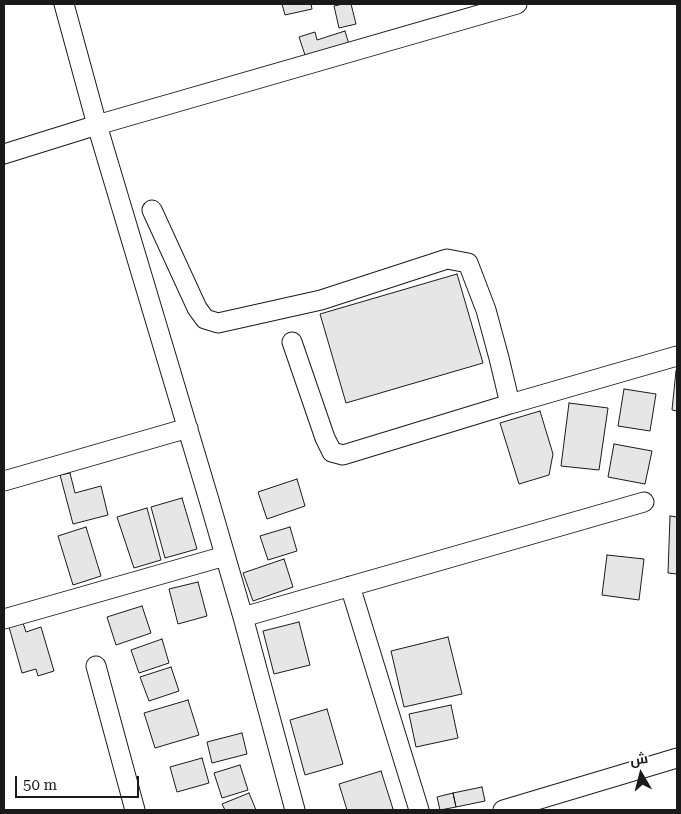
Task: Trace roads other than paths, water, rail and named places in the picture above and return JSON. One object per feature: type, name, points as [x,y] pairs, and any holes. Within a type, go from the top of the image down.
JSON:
[{"type":"street","points":[[64,4],[97,125],[243,617],[295,810]]},
{"type":"street","points":[[4,154],[97,125],[517,4]]},
{"type":"street","points":[[152,210],[197,308],[205,319],[218,322],[322,300],[447,259],[468,264],[486,310],[510,404]]},
{"type":"street","points":[[292,342],[325,438],[332,452],[343,455],[677,356]]},
{"type":"street","points":[[4,481],[188,428]]},
{"type":"street","points":[[243,617],[644,502]]},
{"type":"street","points":[[4,619],[225,556]]},
{"type":"street","points":[[350,586],[419,810]]},
{"type":"street","points":[[96,666],[134,810]]},
{"type":"street","points":[[503,810],[677,758]]}]
